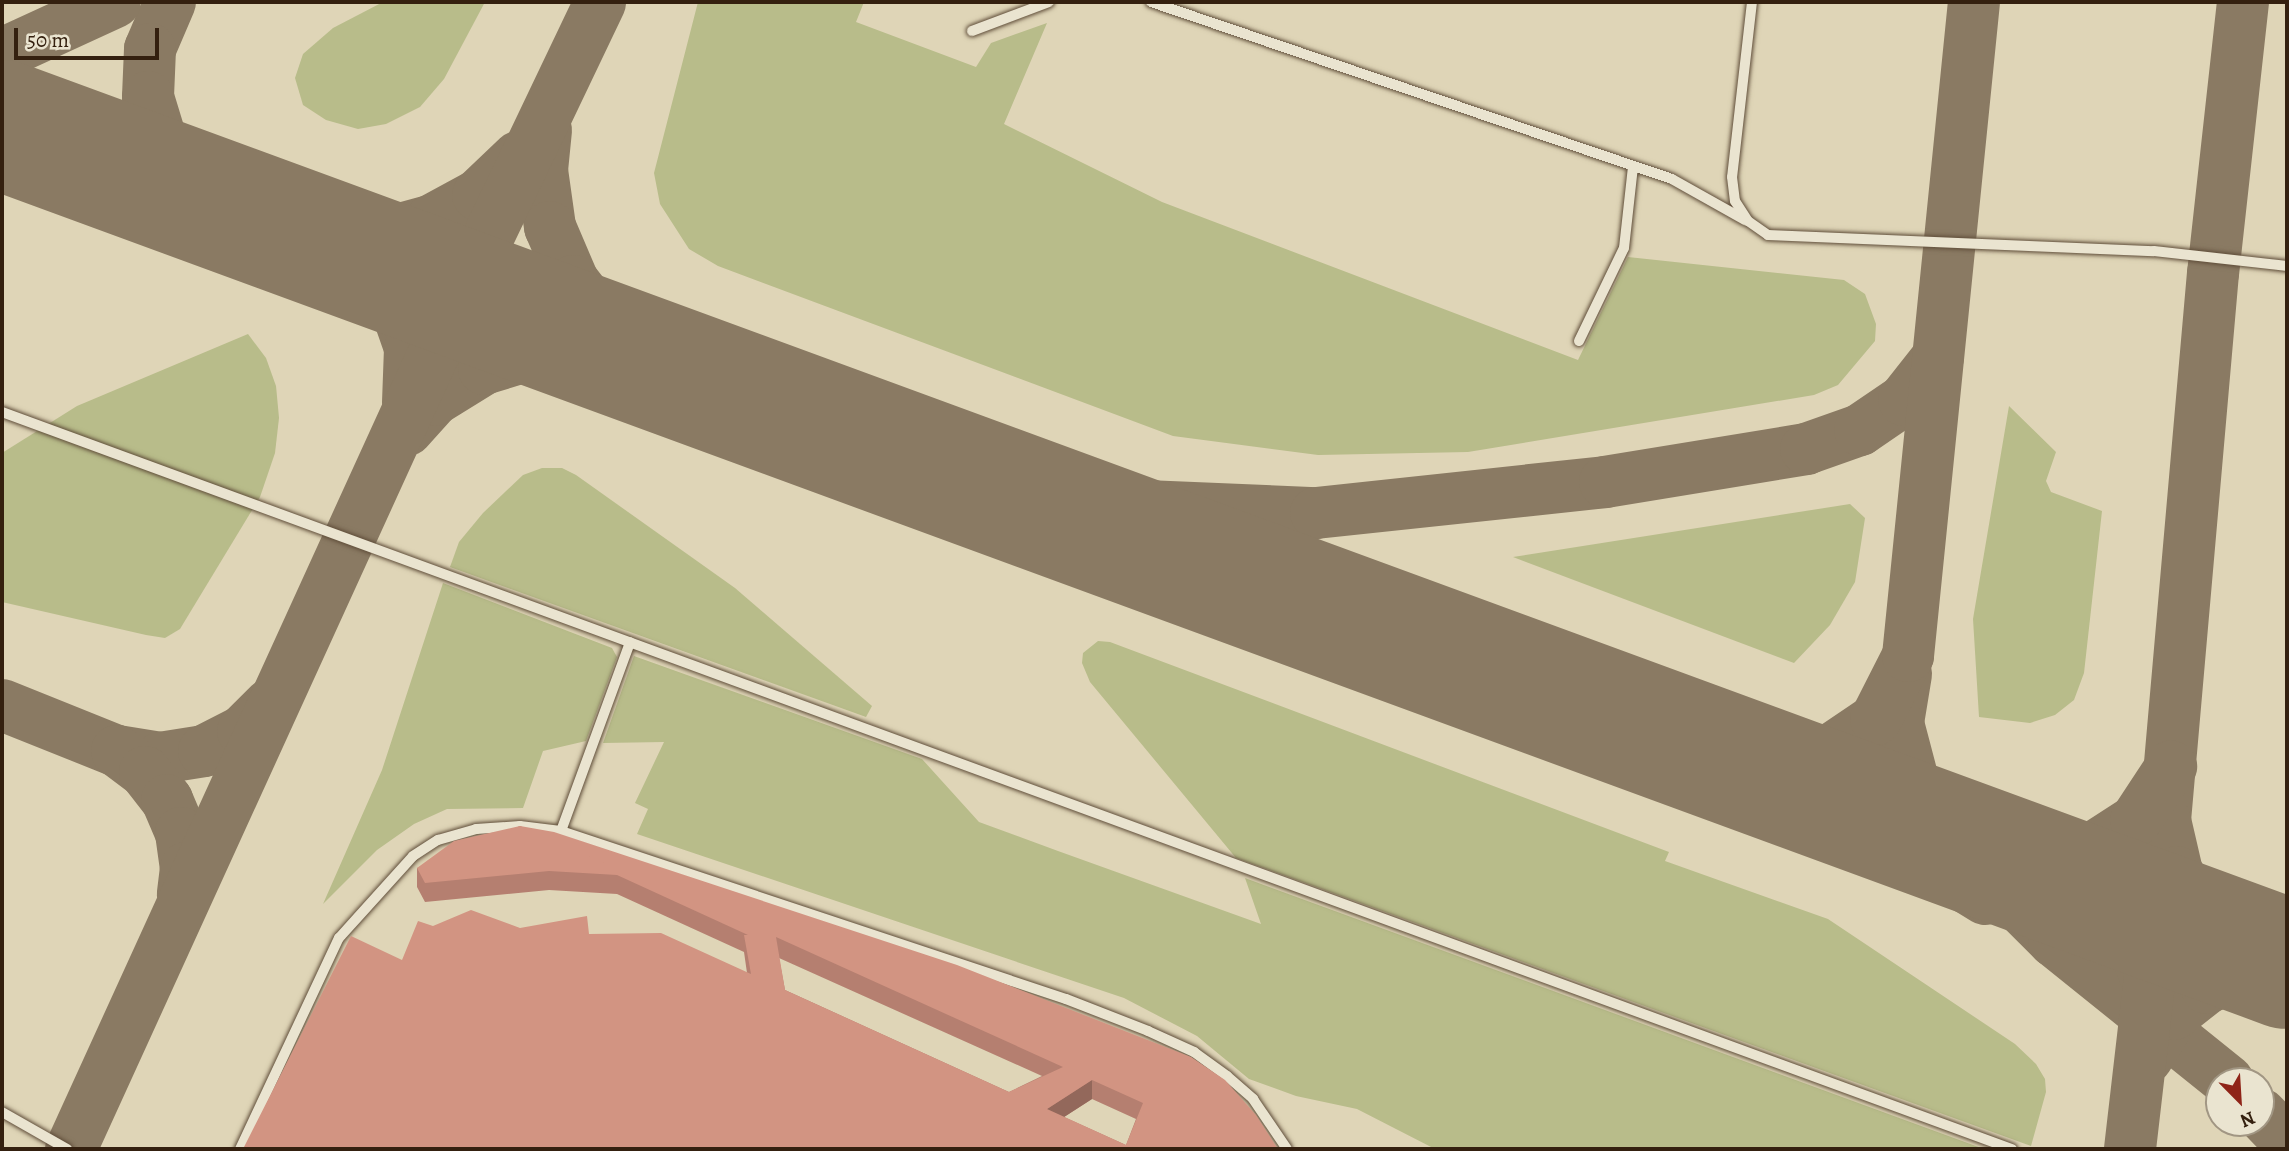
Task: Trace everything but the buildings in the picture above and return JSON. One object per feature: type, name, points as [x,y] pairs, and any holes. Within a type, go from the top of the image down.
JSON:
[{"type":"lane","points":[[972,32],[1049,2]]},
{"type":"lane","points":[[1151,2],[1672,179],[1768,234],[1792,239],[2154,251],[2287,266]]},
{"type":"lane","points":[[1748,221],[1735,201],[1732,177],[1752,2]]},
{"type":"lane","points":[[1579,341],[1624,248],[1633,166]]},
{"type":"lane","points":[[2,412],[2012,1149]]},
{"type":"lane","points":[[561,831],[630,642]]},
{"type":"lane","points":[[240,1149],[339,938],[413,856],[438,840],[476,829],[520,826],[561,831],[1066,999],[1159,1036],[1194,1052],[1253,1099],[1287,1149]]},
{"type":"lane","points":[[2,1112],[67,1149]]},
{"type":"green space","points":[[383,2],[485,2],[444,79],[420,107],[386,124],[358,129],[326,120],[303,105],[295,78],[303,54],[333,28]]},
{"type":"green space","points":[[698,2],[864,2],[856,22],[976,67],[991,43],[1047,23],[1004,124],[1162,202],[1578,360],[1628,257],[1844,280],[1865,294],[1876,324],[1875,341],[1838,385],[1814,395],[1468,452],[1318,455],[1173,436],[718,266],[689,249],[660,204],[654,173]]},
{"type":"green space","points":[[248,334],[266,358],[276,386],[279,418],[275,453],[260,497],[180,629],[165,638],[2,602],[2,453],[77,406]]},
{"type":"green space","points":[[2009,406],[2056,452],[2046,481],[2051,492],[2102,511],[2084,673],[2074,700],[2055,715],[2030,723],[1979,717],[1973,619]]},
{"type":"green space","points":[[542,468],[562,468],[576,475],[735,588],[872,706],[866,717],[450,567],[459,542],[483,513],[523,475]]},
{"type":"green space","points":[[1850,504],[1865,518],[1855,582],[1830,625],[1794,663],[1513,557]]},
{"type":"green space","points":[[443,583],[612,648],[617,657],[586,741],[543,751],[523,808],[447,809],[414,824],[377,850],[323,904],[382,770]]},
{"type":"green space","points":[[1098,641],[1110,642],[1669,852],[1665,861],[1828,919],[2015,1044],[2036,1064],[2045,1079],[2046,1092],[2031,1146],[1236,858],[1090,682],[1082,663],[1083,653]]},
{"type":"green space","points":[[634,656],[922,759],[979,822],[1058,851],[1261,924],[1245,878],[1984,1149],[1435,1149],[1357,1109],[1296,1096],[1249,1079],[1197,1036],[1124,998],[637,834],[648,809],[635,803],[664,742],[603,743]]},
{"type":"taxiway","points":[[2,54],[115,2]]},
{"type":"taxiway","points":[[170,2],[150,49],[148,97],[162,143],[190,182],[229,209]]},
{"type":"taxiway","points":[[71,1149],[461,294],[600,2]]},
{"type":"taxiway","points":[[1747,766],[1817,759],[1876,719],[1908,656],[1974,2]]},
{"type":"taxiway","points":[[2243,2],[2213,273],[2165,820],[2177,872],[2206,918],[2249,950]]},
{"type":"taxiway","points":[[2,130],[26,134]]},
{"type":"taxiway","points":[[546,130],[542,170],[550,227],[573,281],[608,326],[651,362]]},
{"type":"taxiway","points":[[322,243],[378,235],[430,221],[478,195],[518,157]]},
{"type":"taxiway","points":[[322,243],[364,265],[394,302],[410,348],[408,403]]},
{"type":"taxiway","points":[[407,430],[434,400],[484,369],[539,352],[597,350],[653,364]]},
{"type":"taxiway","points":[[1026,501],[1316,513],[1605,482],[1806,449],[1860,430],[1904,400],[1938,357]]},
{"type":"taxiway","points":[[1906,674],[1898,723],[1915,788],[1956,843],[2054,941],[2211,1067]]},
{"type":"taxiway","points":[[2,705],[117,751],[160,758],[204,751],[243,731],[270,704]]},
{"type":"taxiway","points":[[117,751],[145,772],[167,800],[181,833],[186,868],[183,894]]},
{"type":"taxiway","points":[[1747,766],[1860,822],[1985,899]]},
{"type":"taxiway","points":[[2020,866],[2082,855],[2136,820],[2171,767]]},
{"type":"taxiway","points":[[2090,892],[2129,932],[2148,984]]},
{"type":"taxiway","points":[[2130,1149],[2157,916]]},
{"type":"taxiway","points":[[2147,1058],[2174,1014],[2207,988],[2246,972],[2287,965]]},
{"type":"taxiway","points":[[2275,1129],[2287,1141]]},
{"type":"runway","points":[[2,125],[2287,964]]}]
